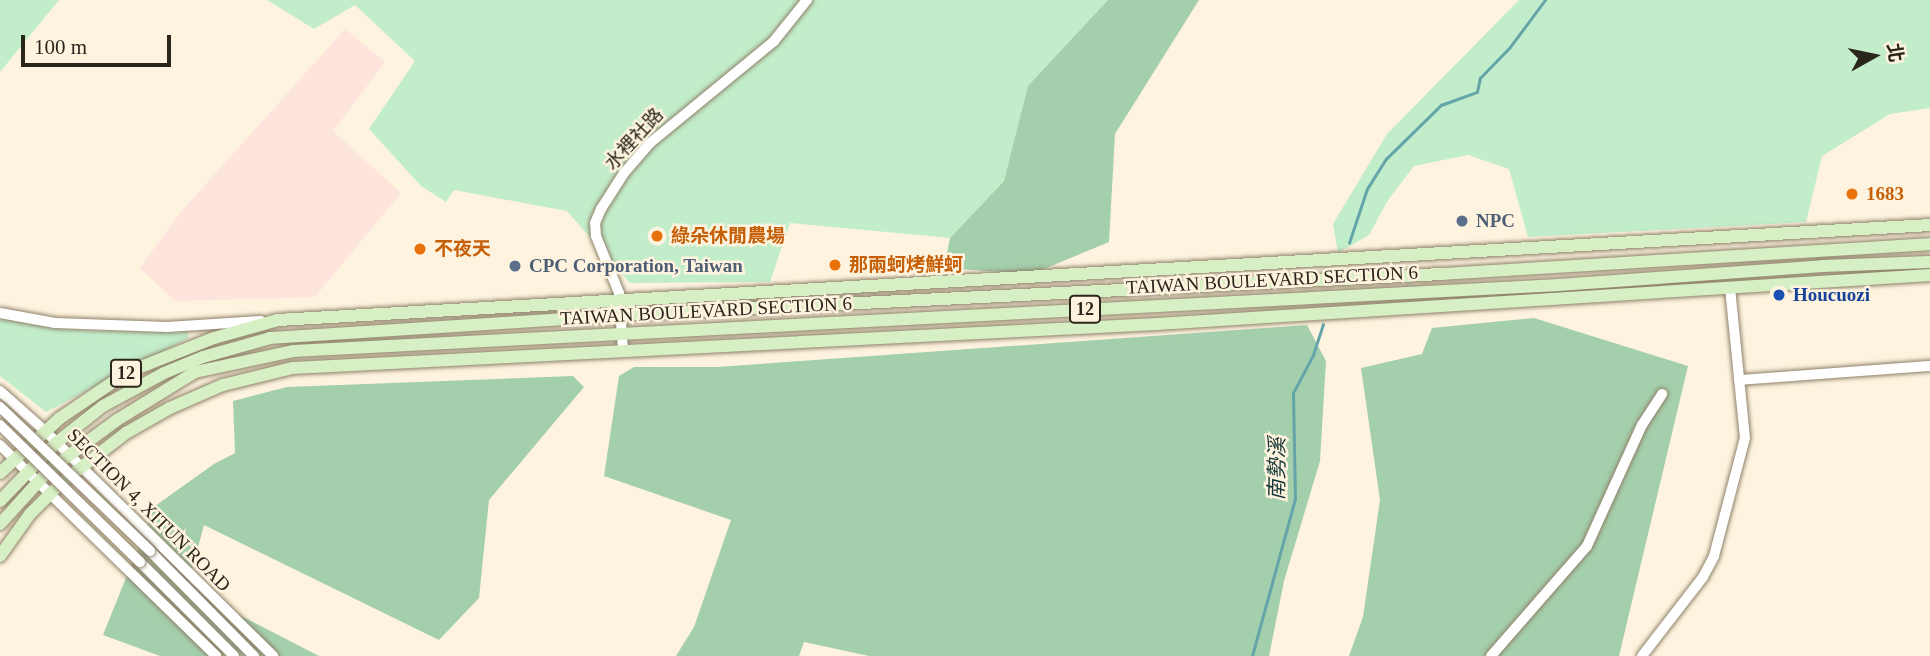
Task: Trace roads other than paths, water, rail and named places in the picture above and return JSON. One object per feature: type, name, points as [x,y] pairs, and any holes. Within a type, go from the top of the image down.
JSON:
[{"type":"main road","name":"TAIWAN BOULEVARD SECTION 6","points":[[278,320],[1603,246],[1930,225]]},
{"type":"main road","name":"TAIWAN BOULEVARD SECTION 6","points":[[56,443],[103,406],[164,373],[203,357],[270,338],[621,315],[1442,274],[1930,244]]},
{"type":"main road","name":"TAIWAN BOULEVARD SECTION 6","points":[[69,456],[117,421],[195,372],[240,359],[293,351],[1930,262]]},
{"type":"main road","name":"TAIWAN BOULEVARD SECTION 6","points":[[81,468],[126,433],[170,408],[223,385],[293,368],[1157,324],[1930,275]]},
{"type":"main road","name":"12","points":[[0,473],[44,430],[128,372],[214,338],[278,320]]},
{"type":"main road","name":"12","points":[[0,501],[56,443]]},
{"type":"main road","name":"12","points":[[0,524],[39,482],[69,456]]},
{"type":"main road","name":"12","points":[[0,556],[30,514],[81,468]]},
{"type":"street","name":"水裡社路","points":[[623,350],[621,300],[600,252],[595,223],[611,192],[636,159],[666,127],[737,74],[774,41],[807,0]]},
{"type":"street","points":[[1642,656],[1703,578],[1714,556],[1745,438],[1730,288]]},
{"type":"street","points":[[0,313],[55,323],[167,327],[278,320]]},
{"type":"street","points":[[1739,380],[1930,366]]},
{"type":"street","name":"SECTION 4, XITUN ROAD","points":[[0,391],[44,430],[273,656]]},
{"type":"street","points":[[1491,656],[1587,547],[1642,425],[1661,394]]},
{"type":"street","name":"SECTION 4, XITUN ROAD","points":[[0,407],[150,551],[254,656]]},
{"type":"street","points":[[0,425],[234,656]]},
{"type":"street","points":[[0,445],[216,656]]},
{"type":"waterway","name":"南勢溪","points":[[1349,243],[1367,189],[1386,159],[1441,105],[1477,92],[1480,78],[1510,47],[1545,0]]},
{"type":"waterway","name":"南勢溪","points":[[1252,656],[1295,499],[1293,393],[1313,355],[1323,325]]},
{"type":"place","name":"1683","points":[[1852,194]]},
{"type":"place","name":"NPC","points":[[1462,221]]},
{"type":"place","name":"綠朵休閒農場","points":[[657,236]]},
{"type":"place","name":"不夜天","points":[[420,249]]},
{"type":"place","name":"那兩蚵烤鮮蚵","points":[[835,265]]},
{"type":"place","name":"CPC Corporation, Taiwan","points":[[515,266]]},
{"type":"place","name":"Houcuozi","points":[[1779,295]]}]
